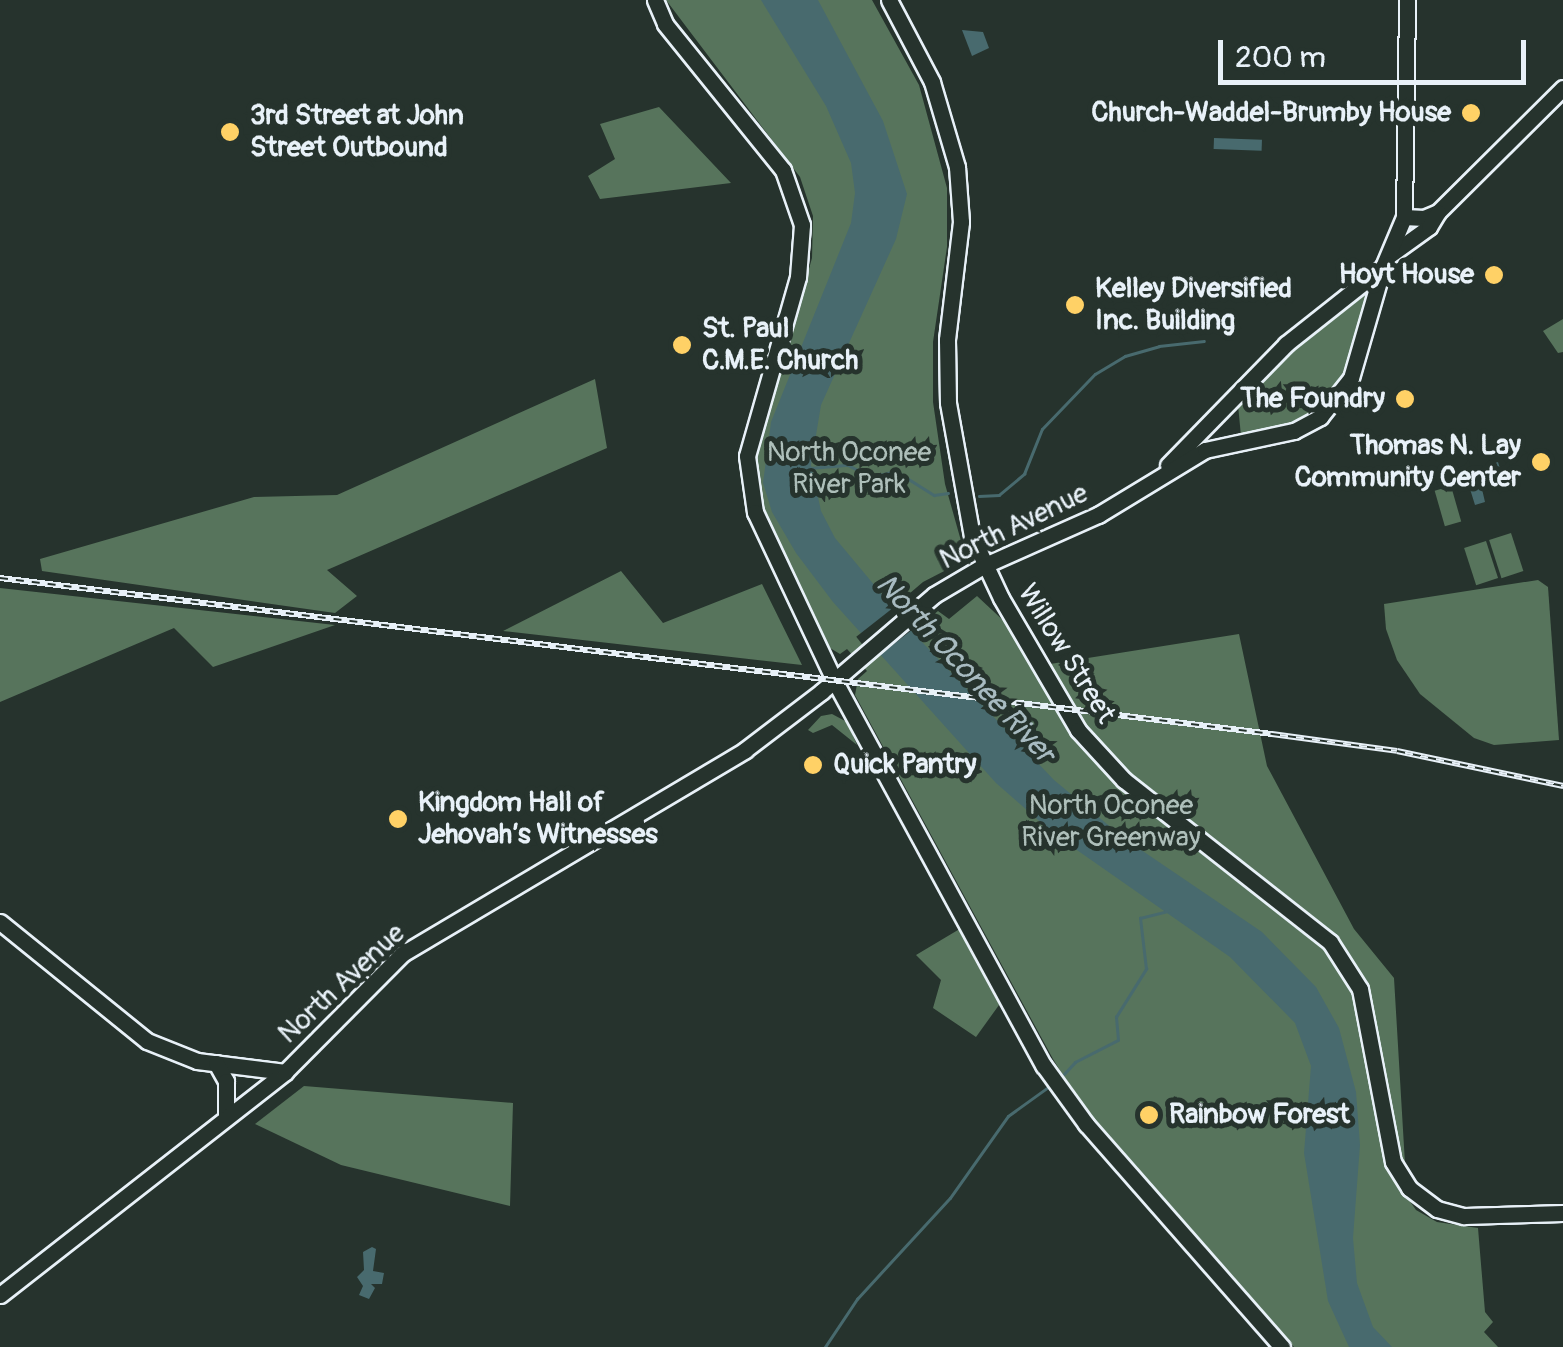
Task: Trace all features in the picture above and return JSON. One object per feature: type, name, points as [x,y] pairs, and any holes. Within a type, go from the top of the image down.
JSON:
[{"type":"main road","points":[[655,0],[665,24],[784,170],[797,200],[802,225],[798,277],[751,442],[747,473],[755,512],[834,680],[1065,1096],[1282,1347]]},
{"type":"main road","name":"Willow Street","points":[[889,0],[932,82],[958,167],[961,222],[947,340],[947,392],[965,510],[985,566],[1078,730],[1124,780],[1330,942],[1360,989],[1393,1162],[1410,1188],[1437,1209],[1464,1216],[1563,1214]]},
{"type":"main road","points":[[1407,0],[1404,217],[1424,218],[1438,212]]},
{"type":"main road","points":[[1386,262],[1430,227],[1438,212],[1563,88]]},
{"type":"main road","name":"North Avenue","points":[[0,1295],[285,1072],[402,954],[718,768],[834,680],[934,594],[1143,489],[1205,450],[1294,431],[1320,417],[1352,378],[1386,262],[1404,217]]},
{"type":"main road","name":"North Avenue","points":[[1143,489],[1286,344],[1386,262]]},
{"type":"main road","points":[[0,922],[132,1031],[178,1056],[285,1072]]},
{"type":"main road","points":[[216,1063],[226,1081],[226,1118]]},
{"type":"green space","name":"North Oconee River Greenway","points":[[666,0],[872,0],[919,85],[947,188],[947,247],[933,342],[933,402],[945,484],[963,548],[954,566],[923,582],[862,634],[921,641],[913,631],[938,611],[949,619],[977,596],[1050,664],[1239,634],[1267,766],[1354,929],[1394,978],[1407,1197],[1416,1210],[1437,1222],[1478,1228],[1485,1312],[1493,1322],[1484,1332],[1498,1347],[1294,1347],[1084,1109],[1053,1059],[855,695],[858,679],[867,671],[847,649],[840,654],[830,648],[772,530],[752,476],[812,258],[813,216],[800,177]]},
{"type":"green space","points":[[659,107],[731,183],[600,199],[588,176],[615,159],[600,124]]},
{"type":"green space","points":[[1374,286],[1341,388],[1323,411],[1294,427],[1241,436],[1238,405],[1305,335]]},
{"type":"green space","points":[[1563,319],[1563,352],[1558,353],[1543,331]]},
{"type":"green space","points":[[595,379],[607,448],[327,570],[357,596],[335,613],[42,571],[40,559],[254,497],[337,495]]},
{"type":"green space","points":[[1451,486],[1461,522],[1445,526],[1435,491]]},
{"type":"green space","points":[[1511,533],[1523,571],[1501,578],[1489,540]]},
{"type":"green space","points":[[1486,541],[1498,578],[1476,585],[1464,548]]},
{"type":"green space","points":[[621,571],[663,623],[762,584],[802,665],[503,631]]},
{"type":"green space","points":[[1538,580],[1548,587],[1559,740],[1494,745],[1474,738],[1420,694],[1397,660],[1386,629],[1384,604]]},
{"type":"green space","points":[[0,588],[335,625],[213,667],[174,628],[0,702]]},
{"type":"green space","points":[[832,714],[847,722],[857,745],[832,725],[813,733],[808,730],[821,716]]},
{"type":"green space","points":[[963,927],[990,971],[999,1005],[976,1037],[933,1008],[941,980],[916,955]]},
{"type":"green space","points":[[304,1086],[513,1103],[510,1206],[341,1165],[255,1124]]},
{"type":"water","points":[[761,0],[818,0],[883,121],[907,194],[896,239],[821,405],[811,465],[821,511],[835,538],[921,641],[1054,780],[1125,839],[1262,932],[1316,987],[1339,1028],[1356,1092],[1360,1145],[1353,1238],[1357,1283],[1373,1327],[1392,1347],[1349,1347],[1328,1301],[1304,1153],[1311,1066],[1295,1023],[1230,957],[1054,834],[996,783],[833,602],[796,553],[772,512],[763,483],[771,422],[851,223],[855,193],[851,163],[826,106]]},
{"type":"water","points":[[962,30],[983,32],[989,48],[972,56]]},
{"type":"water","points":[[1214,138],[1262,140],[1262,151],[1214,149]]},
{"type":"water","points":[[1498,462],[1504,482],[1482,489],[1485,502],[1475,505],[1465,473]]},
{"type":"water","points":[[376,1249],[373,1271],[384,1273],[382,1284],[371,1284],[375,1288],[369,1299],[359,1295],[363,1286],[357,1277],[364,1270],[363,1252]]},
{"type":"pier","points":[[898,604],[916,627],[874,659],[856,637]]},
{"type":"waterway","points":[[979,496],[999,495],[1024,474],[1042,429],[1095,374],[1125,356],[1159,346],[1204,341]]},
{"type":"waterway","points":[[810,468],[848,465],[872,477],[896,471],[934,495],[948,493]]},
{"type":"waterway","points":[[1064,1074],[1075,1062],[1118,1040],[1116,1017],[1146,969],[1140,918],[1169,911]]},
{"type":"waterway","points":[[825,1347],[857,1299],[950,1198],[1008,1116],[1047,1088]]},
{"type":"railway","points":[[0,578],[1272,734],[1397,751],[1563,786]]},
{"type":"place","name":"Church-Waddel-Brumby House","points":[[1471,113]]},
{"type":"place","name":"3rd Street at John Street Outbound","points":[[230,132]]},
{"type":"place","name":"Hoyt House","points":[[1494,275]]},
{"type":"place","name":"Kelley Diversified Inc. Building","points":[[1075,305]]},
{"type":"place","name":"St. Paul C.M.E. Church","points":[[682,345]]},
{"type":"place","name":"The Foundry","points":[[1405,399]]},
{"type":"place","name":"Thomas N. Lay Community Center","points":[[1541,462]]},
{"type":"place","name":"Quick Pantry","points":[[813,765]]},
{"type":"place","name":"Kingdom Hall of Jehovah’s Witnesses","points":[[398,819]]},
{"type":"place","name":"Rainbow Forest","points":[[1149,1115]]},
{"type":"park label","name":"North Oconee River Park","points":[[849,469]]},
{"type":"water label","name":"North Oconee River","points":[[965,669]]}]
